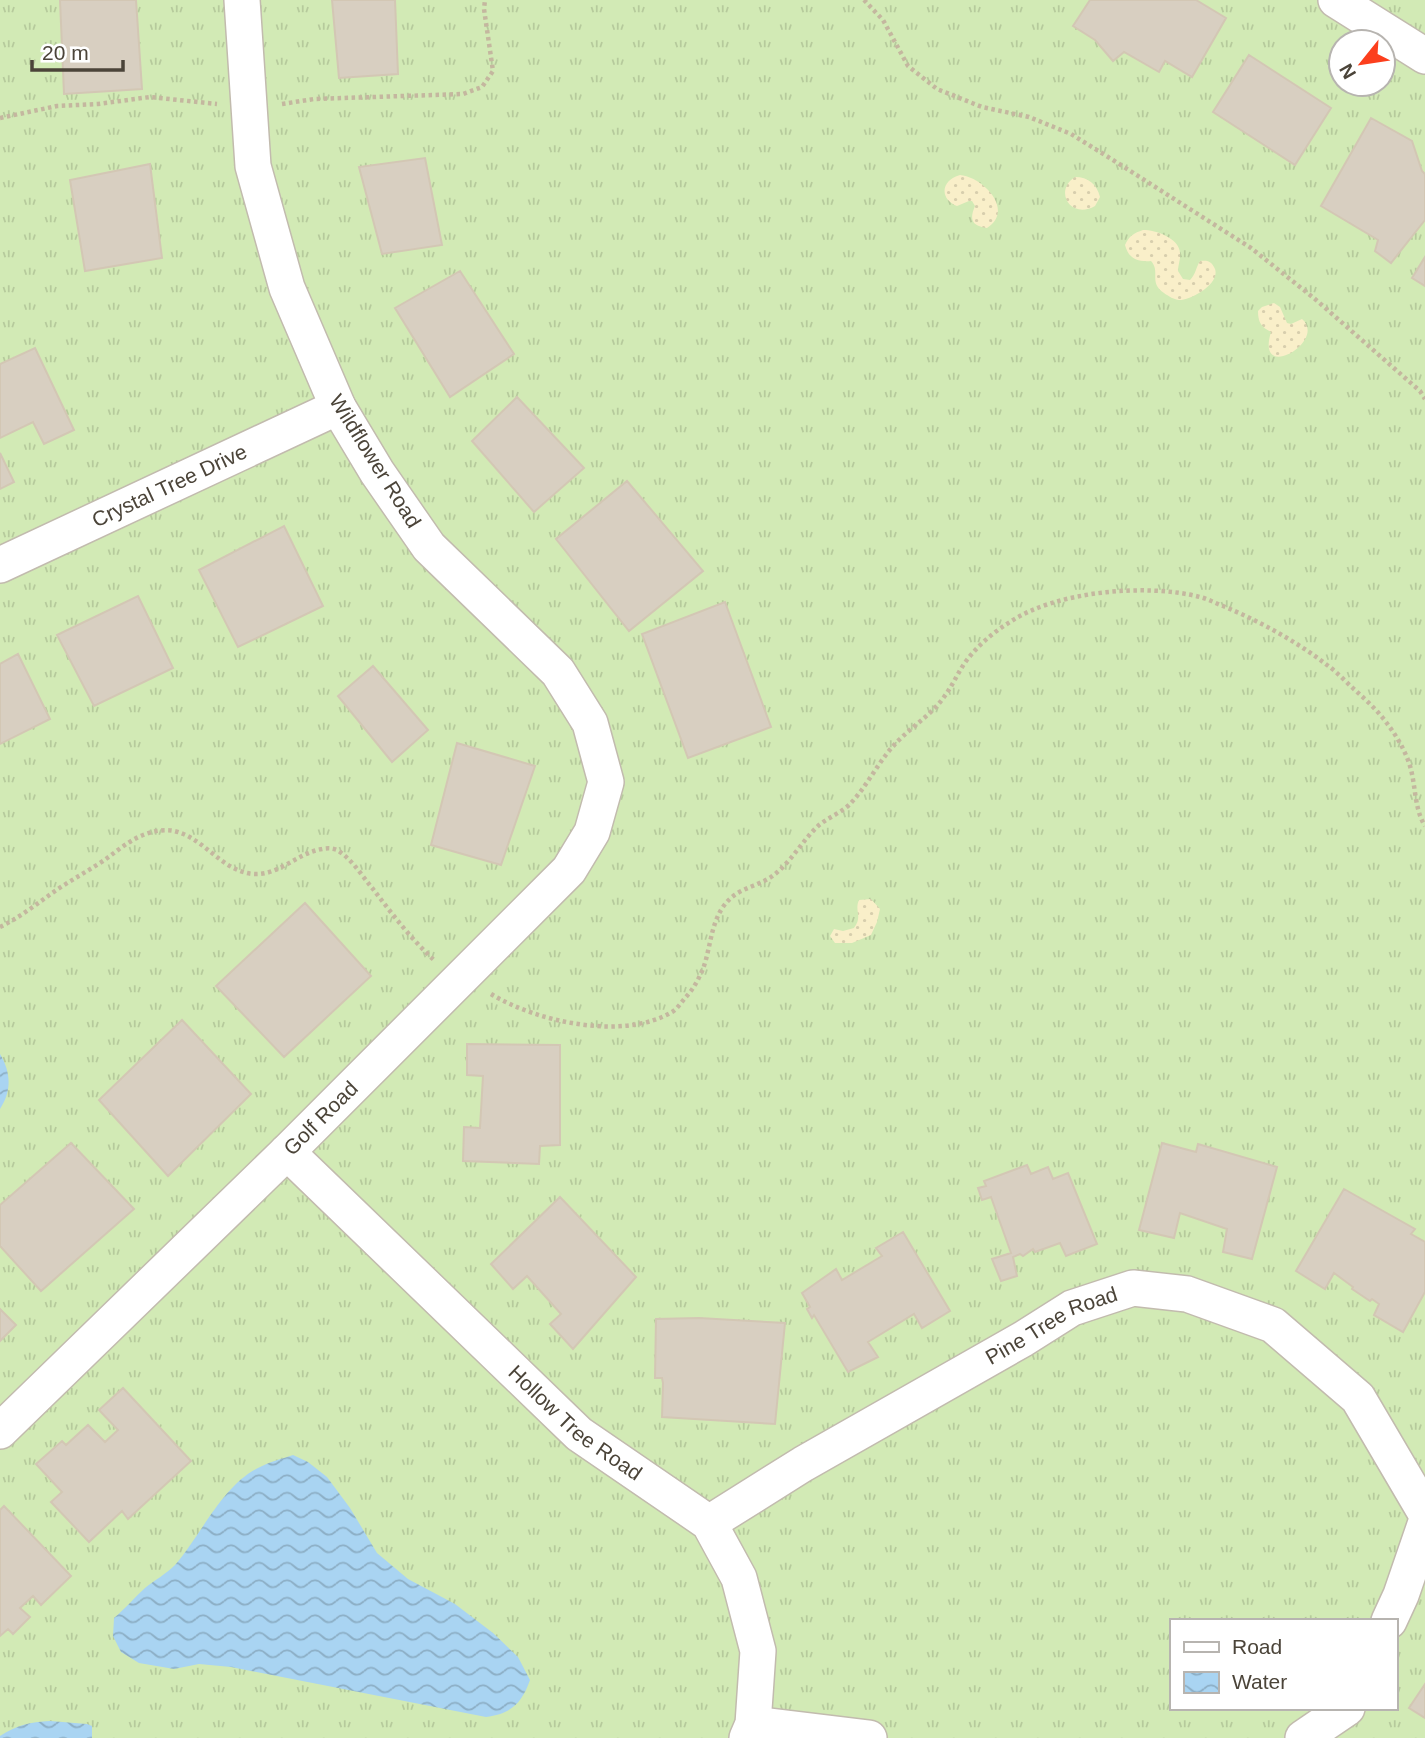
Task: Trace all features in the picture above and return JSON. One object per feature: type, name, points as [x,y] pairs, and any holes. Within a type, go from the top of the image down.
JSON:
[{"type":"street","name":"Wildflower Road","points":[[242,0],[253,166],[287,288],[338,407],[377,472],[429,547],[558,671],[590,723],[606,782]]},
{"type":"street","points":[[1336,0],[1425,56]]},
{"type":"street","name":"Crystal Tree Drive","points":[[0,565],[338,407]]},
{"type":"street","name":"Golf Road","points":[[0,1431],[287,1152],[569,870],[592,832],[606,782]]},
{"type":"street","name":"Hollow Tree Road","points":[[287,1152],[579,1434],[709,1523],[739,1578],[758,1651],[750,1731]]},
{"type":"street","name":"Pine Tree Road","points":[[709,1523],[803,1464],[1023,1339],[1072,1308],[1133,1288],[1187,1294],[1273,1325],[1358,1398],[1425,1512]]},
{"type":"street","points":[[1390,1619],[1425,1525]]},
{"type":"street","points":[[1303,1738],[1344,1710]]},
{"type":"street","points":[[750,1731],[869,1738]]},
{"type":"path","points":[[864,0],[883,20],[908,66],[937,89],[982,107],[1029,117],[1071,134],[1181,203],[1251,248],[1315,299],[1420,391],[1425,399]]},
{"type":"path","points":[[0,927],[123,846],[143,835],[161,830],[189,836],[221,861],[235,869],[253,874],[270,873],[304,854],[334,848],[358,869],[391,912],[434,960],[461,978],[522,1009],[555,1020],[620,1028],[647,1022],[674,1011],[692,991],[704,966],[710,937],[720,911],[733,895],[770,878],[821,823],[850,803],[899,740],[944,698],[965,662],[986,638],[1014,619],[1046,604],[1121,591],[1163,591],[1201,597],[1265,625],[1328,665],[1385,721],[1403,749],[1410,767],[1417,806],[1425,826]]},
{"type":"green space","points":[[0,0],[1425,0],[1425,1738],[0,1738]]},
{"type":"sand","points":[[960,175],[978,182],[993,196],[998,212],[995,221],[987,228],[973,222],[975,206],[972,201],[957,206],[947,199],[946,185]]},
{"type":"sand","points":[[1075,177],[1088,180],[1097,188],[1100,197],[1095,206],[1079,209],[1068,202],[1065,189]]},
{"type":"sand","points":[[1143,230],[1160,233],[1176,243],[1180,255],[1178,271],[1183,279],[1190,280],[1200,261],[1210,262],[1216,273],[1210,284],[1198,294],[1179,300],[1159,289],[1151,261],[1134,259],[1125,245],[1132,235]]},
{"type":"sand","points":[[1274,303],[1280,307],[1287,323],[1302,319],[1307,328],[1306,338],[1299,346],[1281,357],[1273,355],[1269,347],[1271,332],[1261,324],[1258,315],[1262,307]]},
{"type":"sand","points":[[871,899],[880,909],[871,935],[852,943],[835,943],[830,936],[834,929],[843,931],[854,928],[858,920],[859,900]]},
{"type":"water","points":[[0,1054],[9,1081],[7,1095],[0,1109]]},
{"type":"water","points":[[293,1455],[308,1462],[327,1477],[350,1508],[377,1553],[408,1579],[455,1604],[493,1633],[518,1657],[530,1680],[514,1706],[502,1713],[486,1717],[231,1667],[199,1664],[174,1669],[139,1663],[121,1652],[113,1636],[114,1618],[145,1588],[175,1565],[223,1499],[245,1476],[271,1462]]},
{"type":"water","points":[[50,1721],[92,1726],[92,1738],[0,1738],[18,1727]]},
{"type":"building","points":[[60,0],[136,0],[142,89],[64,94]]},
{"type":"building","points":[[332,0],[395,0],[398,74],[339,78]]},
{"type":"building","points":[[1090,0],[1196,0],[1226,18],[1192,77],[1165,61],[1159,72],[1124,52],[1113,61],[1095,40],[1073,26]]},
{"type":"building","points":[[1249,55],[1331,108],[1295,165],[1213,112]]},
{"type":"building","points":[[1371,118],[1412,141],[1425,174],[1425,220],[1391,263],[1375,251],[1378,240],[1321,206]]},
{"type":"building","points":[[425,158],[442,245],[382,254],[359,167]]},
{"type":"building","points":[[150,164],[162,258],[85,271],[70,180]]},
{"type":"building","points":[[1425,257],[1425,286],[1412,278]]},
{"type":"building","points":[[460,271],[514,354],[450,397],[395,308]]},
{"type":"building","points":[[35,348],[74,430],[44,444],[33,422],[0,438],[0,364]]},
{"type":"building","points":[[517,397],[584,468],[534,512],[472,441]]},
{"type":"building","points":[[0,453],[14,482],[0,489]]},
{"type":"building","points":[[627,481],[703,571],[629,631],[556,539]]},
{"type":"building","points":[[284,526],[323,606],[238,647],[199,570]]},
{"type":"building","points":[[138,596],[173,668],[94,706],[57,635]]},
{"type":"building","points":[[725,602],[771,727],[688,758],[642,634]]},
{"type":"building","points":[[18,654],[50,719],[0,744],[0,664]]},
{"type":"building","points":[[373,666],[428,730],[392,762],[338,696]]},
{"type":"building","points":[[457,743],[535,766],[501,865],[431,845]]},
{"type":"building","points":[[305,903],[371,976],[284,1057],[216,986]]},
{"type":"building","points":[[182,1020],[251,1094],[168,1176],[99,1100]]},
{"type":"building","points":[[467,1044],[560,1045],[560,1145],[540,1146],[539,1164],[463,1161],[464,1127],[480,1128],[483,1076],[467,1075]]},
{"type":"building","points":[[71,1143],[134,1209],[41,1291],[0,1246],[0,1205]]},
{"type":"building","points":[[1162,1143],[1196,1152],[1198,1144],[1277,1167],[1252,1259],[1223,1252],[1227,1229],[1180,1213],[1174,1238],[1139,1230]]},
{"type":"building","points":[[1027,1165],[1031,1174],[1048,1167],[1053,1179],[1068,1173],[1097,1244],[1066,1256],[1060,1243],[1035,1252],[1033,1249],[1023,1256],[1020,1254],[1013,1257],[1017,1276],[1001,1281],[992,1259],[1011,1253],[991,1197],[982,1200],[978,1188],[986,1186],[984,1181]]},
{"type":"building","points":[[1344,1189],[1415,1229],[1411,1234],[1425,1242],[1425,1292],[1403,1332],[1374,1315],[1379,1304],[1352,1289],[1353,1287],[1334,1273],[1325,1289],[1296,1271]]},
{"type":"building","points":[[560,1197],[636,1277],[573,1349],[550,1324],[561,1314],[527,1276],[513,1289],[491,1264]]},
{"type":"building","points":[[903,1232],[950,1311],[922,1328],[914,1314],[868,1342],[878,1357],[848,1372],[814,1315],[812,1318],[807,1309],[810,1307],[802,1293],[836,1269],[842,1280],[882,1256],[876,1248]]},
{"type":"building","points":[[0,1309],[16,1325],[0,1341]]},
{"type":"building","points":[[699,1318],[785,1323],[775,1424],[662,1417],[663,1383],[662,1378],[655,1378],[656,1319]]},
{"type":"building","points":[[123,1388],[191,1461],[128,1519],[122,1511],[89,1542],[51,1502],[62,1492],[36,1464],[62,1441],[66,1445],[88,1425],[105,1442],[118,1430],[99,1410]]},
{"type":"building","points":[[4,1506],[71,1576],[41,1605],[33,1596],[20,1608],[30,1617],[13,1634],[8,1629],[0,1636],[0,1510]]},
{"type":"building","points":[[1425,1684],[1425,1718],[1409,1708]]}]
